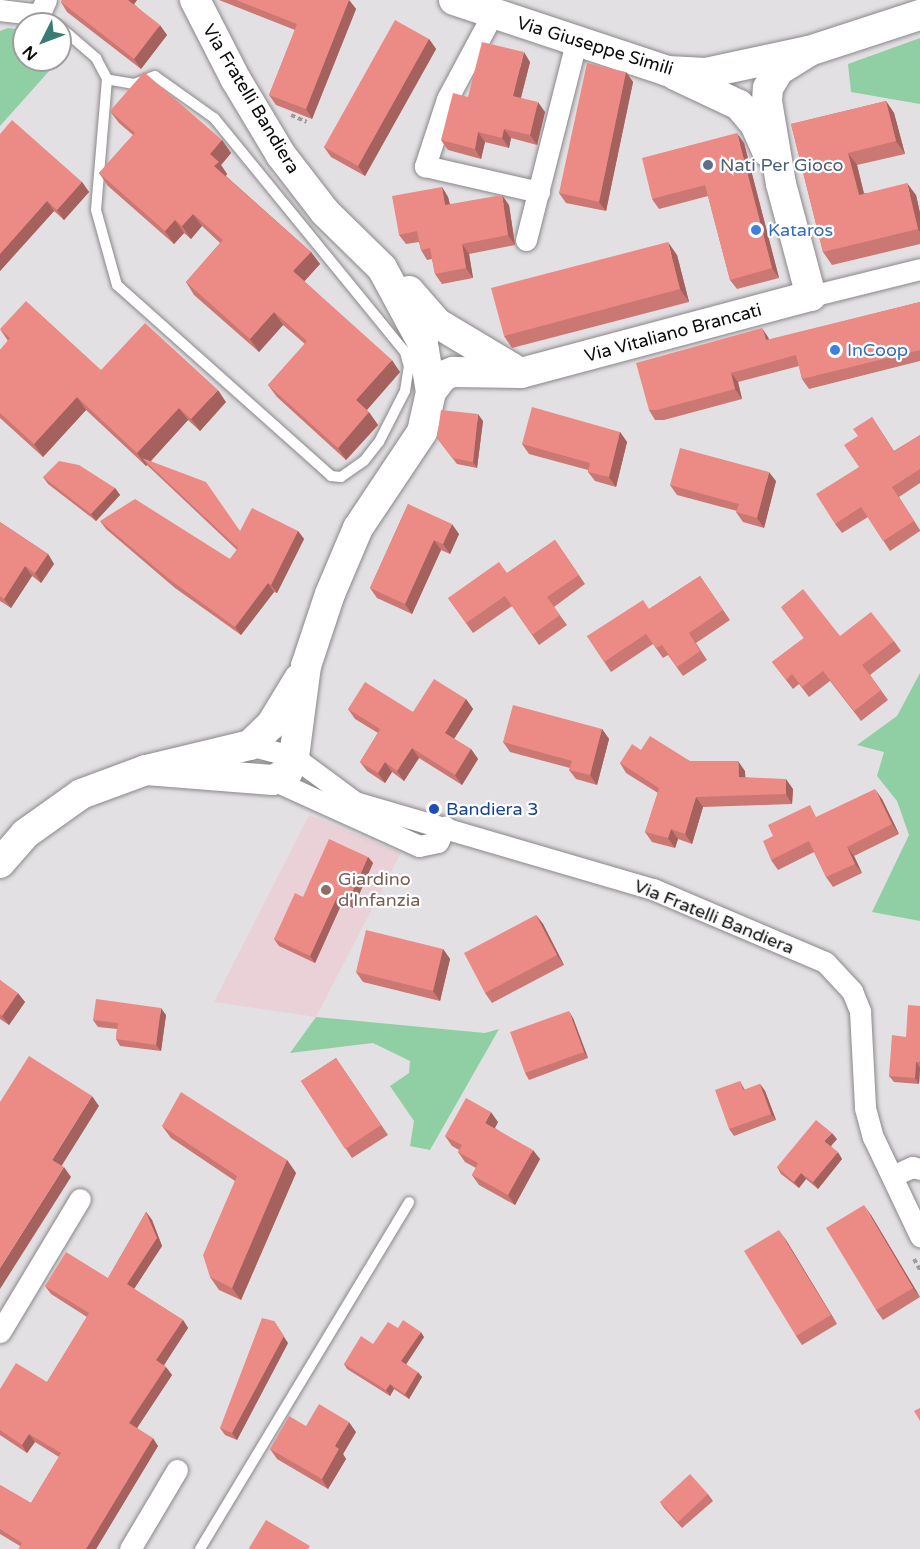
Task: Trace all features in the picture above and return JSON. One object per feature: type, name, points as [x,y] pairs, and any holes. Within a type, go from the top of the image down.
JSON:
[{"type":"street","name":"Via Fratelli Bandiera","points":[[195,0],[235,78],[281,155],[325,212],[382,268],[423,344],[431,392],[422,432],[358,528],[306,666]]},
{"type":"street","name":"Via Giuseppe Simili","points":[[454,0],[492,15],[667,70],[706,73],[809,51],[920,15]]},
{"type":"street","points":[[0,10],[48,12]]},
{"type":"street","points":[[492,15],[447,99],[425,166],[539,192]]},
{"type":"street","points":[[526,240],[576,42]]},
{"type":"street","name":"Via Giuseppe Simili","points":[[809,51],[779,70],[768,88],[781,184],[811,296]]},
{"type":"street","points":[[667,70],[740,105],[755,124],[781,184]]},
{"type":"street","points":[[382,268],[437,323],[520,373]]},
{"type":"street","name":"Via Vitaliano Brancati","points":[[431,392],[437,382],[453,372],[520,373],[920,269]]},
{"type":"street","points":[[250,745],[271,725],[306,666]]},
{"type":"street","points":[[273,780],[287,773],[294,757],[306,666]]},
{"type":"street","points":[[2,857],[60,806],[146,770],[250,745],[294,757]]},
{"type":"street","name":"Via Fratelli Bandiera","points":[[294,757],[355,802],[446,826],[578,870],[653,889],[825,962],[852,991],[860,1011],[866,1108],[873,1137],[920,1236]]},
{"type":"street","points":[[146,770],[273,780],[419,846],[438,842],[446,826]]},
{"type":"street","points":[[892,1176],[912,1167],[920,1169]]},
{"type":"street","points":[[0,1332],[80,1199]]},
{"type":"street","points":[[130,1549],[177,1470]]},
{"type":"lane","points":[[72,37],[96,58],[107,79],[96,210],[117,285],[331,476],[342,477],[364,461],[379,442],[405,391],[410,367],[405,352],[214,118],[155,76],[134,84],[107,79]]},
{"type":"lane","points":[[200,1549],[409,1202]]},
{"type":"shaded area","name":"Giardino d'Infanzia","points":[[309,815],[401,853],[316,1017],[214,1002]]},
{"type":"green space","points":[[12,28],[12,72],[48,72],[0,126],[0,31]]},
{"type":"green space","points":[[920,38],[920,104],[851,92],[848,64]]},
{"type":"green space","points":[[920,673],[920,921],[872,912],[909,835],[897,801],[877,776],[884,752],[857,745],[897,716]]},
{"type":"green space","points":[[316,1017],[485,1033],[499,1029],[430,1150],[410,1146],[414,1121],[390,1086],[409,1073],[410,1061],[373,1043],[290,1053]]},
{"type":"building","points":[[62,0],[128,0],[160,25],[134,59],[61,2]]},
{"type":"building","points":[[236,0],[349,0],[306,109],[269,95],[297,24]]},
{"type":"building","points":[[395,20],[429,39],[358,166],[324,147]]},
{"type":"building","points":[[482,42],[524,52],[513,96],[538,102],[530,135],[504,129],[502,138],[478,132],[475,149],[441,140],[453,93],[468,97]]},
{"type":"building","points":[[587,63],[626,72],[599,202],[559,193]]},
{"type":"building","points":[[144,72],[222,140],[210,154],[219,162],[214,166],[311,252],[293,271],[392,360],[356,400],[369,412],[338,448],[268,385],[307,341],[274,312],[250,339],[186,282],[223,240],[193,214],[182,226],[175,220],[165,231],[99,173],[135,133],[110,111]]},
{"type":"building","points":[[886,101],[896,141],[848,153],[859,195],[907,183],[918,229],[823,252],[791,124]]},
{"type":"building","points":[[12,120],[82,182],[57,210],[47,201],[0,254],[0,134]]},
{"type":"building","points":[[737,133],[772,268],[730,280],[705,185],[652,199],[642,158]]},
{"type":"building","points":[[442,187],[445,205],[502,195],[508,235],[462,244],[466,268],[435,274],[430,248],[421,250],[417,231],[399,235],[392,196]]},
{"type":"building","points":[[668,242],[680,289],[504,336],[491,288]]},
{"type":"building","points":[[26,301],[101,370],[145,323],[218,390],[191,419],[179,408],[137,453],[77,397],[34,444],[0,413],[0,350],[10,338],[0,329]]},
{"type":"building","points":[[920,302],[920,350],[802,379],[796,355],[731,373],[735,389],[657,410],[649,410],[636,363],[762,328],[766,340]]},
{"type":"building","points":[[532,407],[620,432],[609,477],[588,472],[590,463],[522,444]]},
{"type":"building","points":[[441,410],[478,414],[473,462],[452,458],[437,438]]},
{"type":"building","points":[[872,417],[894,452],[920,435],[920,469],[892,487],[914,521],[883,541],[861,507],[835,524],[816,494],[859,467],[844,445],[858,436],[853,429]]},
{"type":"building","points":[[680,448],[769,472],[757,518],[736,512],[739,504],[670,485]]},
{"type":"building","points":[[142,458],[206,482],[240,531],[252,508],[298,531],[271,585],[268,583],[235,627],[169,579],[100,521],[135,499],[230,559],[238,548]]},
{"type":"building","points":[[59,461],[79,465],[115,488],[91,514],[43,477]]},
{"type":"building","points":[[408,504],[452,524],[443,544],[434,540],[405,604],[370,588]]},
{"type":"building","points":[[0,522],[48,554],[35,573],[25,566],[4,599],[0,596]]},
{"type":"building","points":[[555,540],[579,575],[547,597],[560,615],[532,635],[505,596],[466,623],[448,598],[499,562],[507,573]]},
{"type":"building","points":[[700,576],[723,610],[689,633],[700,651],[677,667],[662,645],[656,648],[646,634],[604,662],[587,636],[643,600],[649,609]]},
{"type":"building","points":[[803,589],[840,636],[871,612],[894,641],[862,665],[881,690],[854,711],[823,671],[802,687],[792,674],[786,680],[772,662],[804,638],[781,607]]},
{"type":"building","points":[[434,679],[466,699],[445,733],[471,749],[455,775],[412,748],[397,771],[385,762],[378,773],[360,762],[380,729],[348,709],[365,682],[413,712]]},
{"type":"building","points":[[513,705],[602,729],[590,775],[569,770],[572,761],[503,742]]},
{"type":"building","points":[[650,736],[690,761],[738,761],[739,777],[786,779],[786,794],[696,797],[685,834],[671,829],[668,838],[645,832],[659,788],[620,763],[632,744],[641,750]]},
{"type":"building","points":[[875,789],[892,824],[847,847],[855,864],[826,877],[809,841],[771,860],[763,841],[773,836],[768,825],[810,805],[816,817]]},
{"type":"building","points":[[329,839],[368,857],[348,902],[337,897],[310,956],[274,939],[295,893],[303,897]]},
{"type":"building","points":[[536,915],[557,955],[485,993],[464,953]]},
{"type":"building","points":[[366,930],[443,949],[433,991],[356,972]]},
{"type":"building","points":[[0,980],[18,993],[2,1016],[0,1014]]},
{"type":"building","points":[[96,999],[161,1008],[156,1045],[116,1039],[118,1023],[93,1020]]},
{"type":"building","points":[[908,1005],[920,1006],[920,1062],[916,1062],[915,1078],[889,1076],[892,1035],[906,1037]]},
{"type":"building","points":[[569,1011],[584,1052],[525,1073],[510,1032]]},
{"type":"building","points":[[29,1056],[92,1096],[52,1160],[64,1167],[0,1268],[0,1102]]},
{"type":"building","points":[[336,1058],[381,1125],[345,1149],[301,1081]]},
{"type":"building","points":[[740,1081],[743,1090],[760,1084],[771,1114],[729,1129],[715,1090]]},
{"type":"building","points":[[181,1092],[287,1160],[232,1288],[210,1277],[203,1255],[237,1176],[162,1126]]},
{"type":"building","points":[[466,1098],[491,1112],[485,1123],[533,1150],[508,1195],[472,1175],[478,1163],[458,1152],[462,1145],[445,1136]]},
{"type":"building","points":[[816,1120],[832,1133],[824,1141],[838,1152],[813,1182],[801,1173],[794,1182],[777,1167]]},
{"type":"building","points":[[864,1205],[913,1288],[876,1310],[826,1228]]},
{"type":"building","points":[[146,1212],[157,1238],[127,1284],[183,1320],[156,1360],[166,1367],[129,1423],[153,1438],[86,1549],[19,1549],[22,1543],[0,1529],[0,1485],[31,1503],[61,1453],[29,1434],[22,1445],[0,1430],[0,1389],[16,1363],[47,1382],[89,1313],[45,1286],[66,1252],[108,1278]]},
{"type":"building","points":[[779,1230],[831,1315],[796,1336],[744,1251]]},
{"type":"building","points":[[262,1318],[274,1321],[284,1336],[232,1433],[220,1428]]},
{"type":"building","points":[[403,1320],[421,1332],[401,1361],[418,1372],[405,1394],[390,1384],[386,1390],[344,1364],[361,1336],[373,1344],[388,1322],[398,1328]]},
{"type":"building","points":[[319,1404],[349,1422],[335,1446],[339,1449],[322,1479],[270,1449],[289,1416],[306,1426]]},
{"type":"building","points":[[920,1408],[920,1421],[914,1411]]},
{"type":"building","points":[[690,1474],[708,1494],[678,1522],[660,1502]]},
{"type":"building","points":[[266,1520],[310,1546],[308,1549],[250,1549]]},
{"type":"place","name":"Nati Per Gioco","points":[[708,165]]},
{"type":"place","name":"Kataros","points":[[756,230]]},
{"type":"place","name":"InCoop","points":[[835,350]]},
{"type":"place","name":"Bandiera 3","points":[[434,809]]},
{"type":"place","name":"Giardino d'Infanzia","points":[[326,890]]}]
